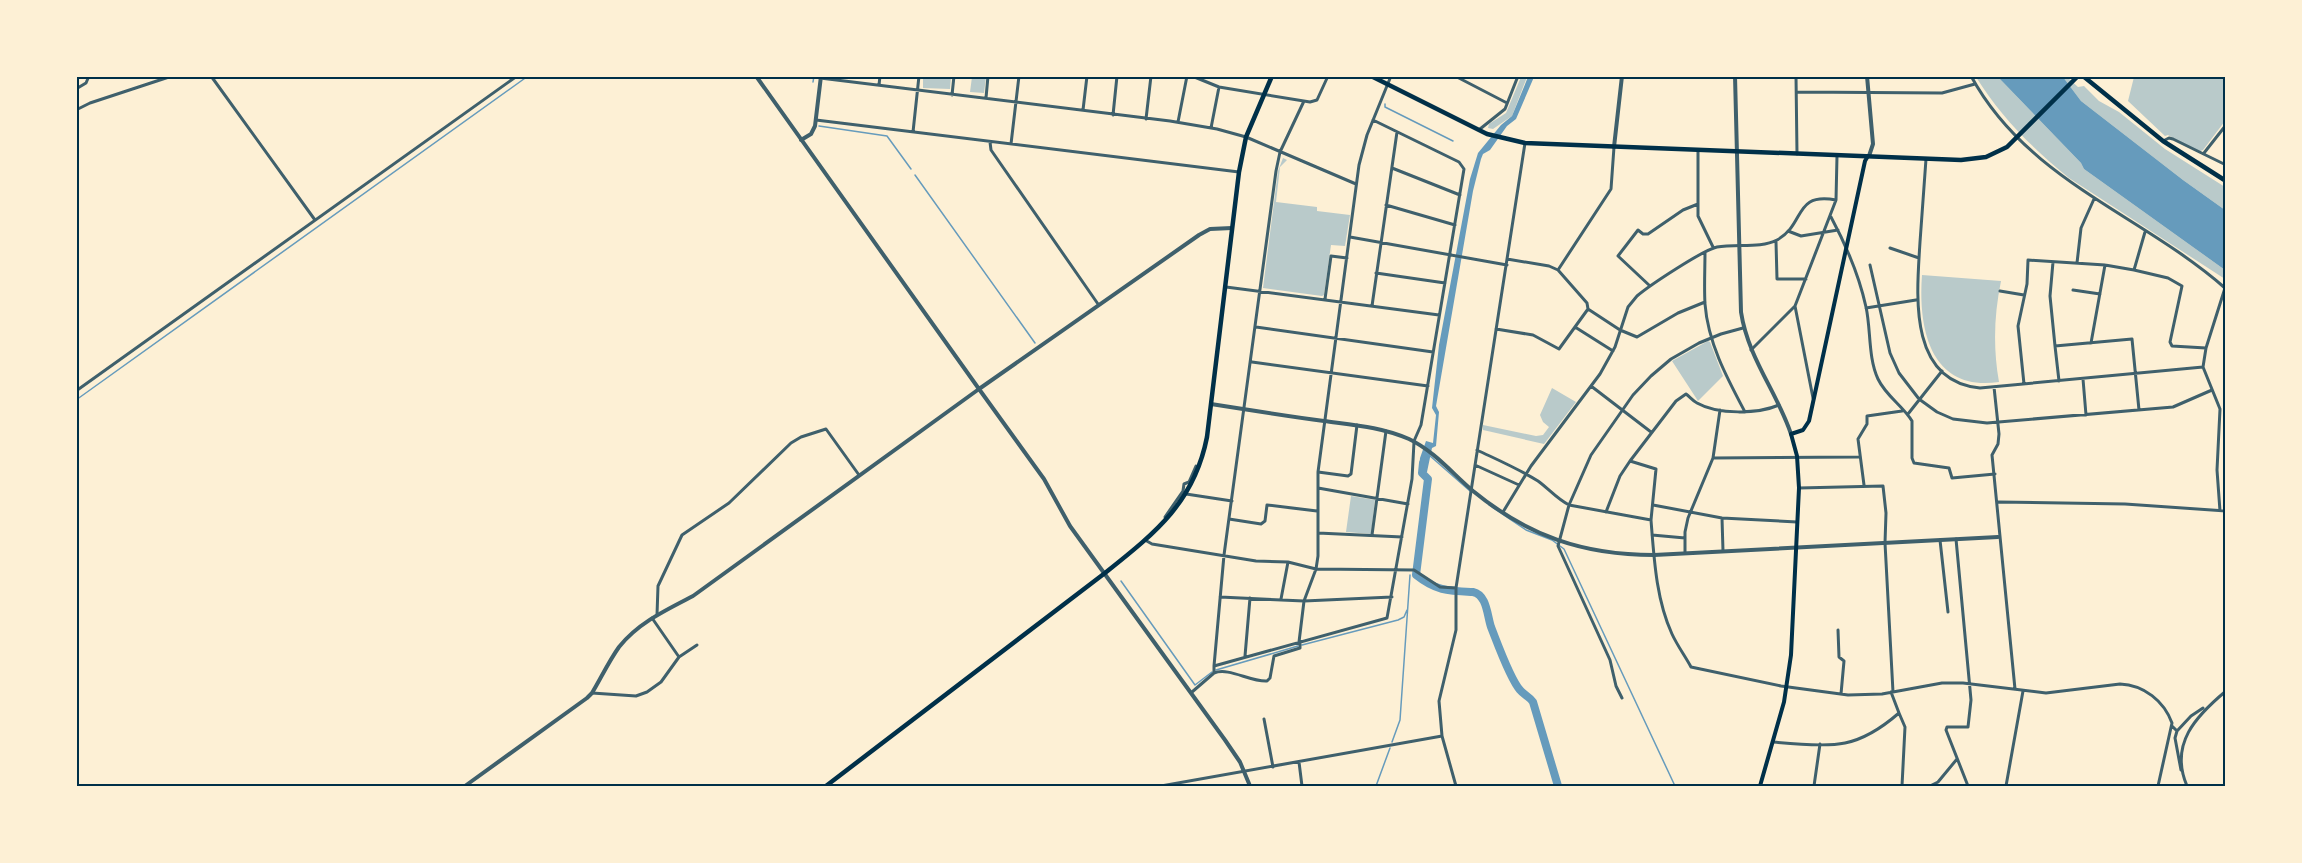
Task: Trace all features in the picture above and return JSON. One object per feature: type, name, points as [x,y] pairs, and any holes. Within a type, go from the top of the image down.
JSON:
[{"type":"main road","points":[[826,786],[1105,573],[1145,540],[1186,494],[1198,470],[1204,450],[1239,172],[1246,137],[1272,76]]},
{"type":"main road","points":[[1371,76],[1487,134],[1525,143],[1837,156],[1978,159],[2001,151],[2018,138],[2079,77],[2163,141],[2226,181]]},
{"type":"main road","points":[[1760,786],[1787,686],[1792,644],[1799,488],[1797,456],[1791,434],[1806,427],[1865,161],[1869,156]]},
{"type":"street","points":[[76,89],[84,86],[88,76]]},
{"type":"street","points":[[76,110],[90,103],[172,76]]},
{"type":"street","points":[[212,76],[315,220]]},
{"type":"street","points":[[76,391],[517,76]]},
{"type":"street","points":[[756,76],[1044,479],[1070,526],[1234,753],[1250,786]]},
{"type":"street","points":[[851,81],[852,76]]},
{"type":"street","points":[[879,85],[880,76]]},
{"type":"street","points":[[913,132],[919,76]]},
{"type":"street","points":[[952,95],[954,76]]},
{"type":"street","points":[[986,98],[988,76]]},
{"type":"street","points":[[1011,144],[1018,102],[1019,76]]},
{"type":"street","points":[[1083,111],[1087,76]]},
{"type":"street","points":[[1113,115],[1117,76]]},
{"type":"street","points":[[1146,119],[1151,76]]},
{"type":"street","points":[[1178,123],[1187,76]]},
{"type":"street","points":[[1192,76],[1219,87],[1304,101],[1317,100],[1328,76]]},
{"type":"street","points":[[1300,643],[1305,601],[1316,569],[1317,488],[1323,421],[1357,184],[1364,144],[1390,76]]},
{"type":"street","points":[[1455,76],[1507,103]]},
{"type":"street","points":[[1479,130],[1500,114],[1518,76]]},
{"type":"street","points":[[1558,270],[1611,189],[1622,76]]},
{"type":"street","points":[[1735,76],[1739,296],[1743,328],[1750,350],[1779,405],[1791,434]]},
{"type":"street","points":[[1796,76],[1797,154]]},
{"type":"street","points":[[1867,76],[1873,144],[1869,156]]},
{"type":"street","points":[[1971,76],[1991,107],[2018,138],[2065,180],[2193,262],[2225,288],[2206,348],[2203,367],[2220,409],[2217,470],[2220,511]]},
{"type":"street","points":[[801,140],[811,134],[816,120],[820,77],[1210,128],[1246,137],[1357,184]]},
{"type":"street","points":[[1797,92],[1942,93],[1975,84]]},
{"type":"street","points":[[1210,128],[1219,87]]},
{"type":"street","points":[[1214,670],[1224,555],[1280,152],[1304,101]]},
{"type":"street","points":[[816,120],[1239,172]]},
{"type":"street","points":[[1192,692],[1214,670],[1245,657],[1386,619],[1389,615],[1416,443],[1452,255],[1463,165],[1373,120]]},
{"type":"street","points":[[2204,153],[2226,124]]},
{"type":"street","points":[[1372,306],[1397,132]]},
{"type":"street","points":[[2163,141],[2171,138],[2226,165]]},
{"type":"street","points":[[990,141],[991,150],[1098,304]]},
{"type":"street","points":[[1456,786],[1442,736],[1439,694],[1456,630],[1455,590],[1525,143]]},
{"type":"street","points":[[1698,150],[1698,216],[1713,248]]},
{"type":"street","points":[[1750,350],[1795,306],[1836,200],[1837,156]]},
{"type":"street","points":[[1926,158],[1916,300],[1925,346],[1932,360],[1953,380],[1970,386],[1994,387],[2203,367]]},
{"type":"street","points":[[1392,168],[1460,195]]},
{"type":"street","points":[[1503,512],[1526,474],[1591,386],[1613,351],[1630,303],[1650,286],[1713,248],[1776,241],[1788,231],[1806,204],[1820,198],[1836,200]]},
{"type":"street","points":[[2077,263],[2082,228],[2094,199]]},
{"type":"street","points":[[1650,286],[1618,256],[1638,230],[1643,234],[1648,234],[1683,210],[1698,204]]},
{"type":"street","points":[[1386,205],[1455,225]]},
{"type":"street","points":[[1831,217],[1845,248],[1866,308],[1877,376],[1912,421],[1912,458],[1916,465],[1949,468],[1952,478],[1995,474]]},
{"type":"street","points":[[465,786],[578,706],[592,693],[619,647],[652,618],[693,596],[1098,304],[1199,235],[1210,229],[1232,228]]},
{"type":"street","points":[[1788,231],[1801,236],[1838,230]]},
{"type":"street","points":[[2134,270],[2145,232]]},
{"type":"street","points":[[1350,237],[1507,265]]},
{"type":"street","points":[[1776,241],[1777,279],[1806,279]]},
{"type":"street","points":[[1890,248],[1919,258]]},
{"type":"street","points":[[1705,252],[1705,302],[1712,337],[1724,372],[1745,412]]},
{"type":"street","points":[[1325,299],[1331,256],[1347,258]]},
{"type":"street","points":[[1496,329],[1533,335],[1559,349],[1588,309],[1587,303],[1558,270],[1549,266],[1508,259]]},
{"type":"street","points":[[2024,384],[2018,326],[2028,260],[2105,265],[2168,278],[2178,283],[2182,290],[2170,342],[2176,348],[2206,348]]},
{"type":"street","points":[[2053,261],[2050,301],[2059,381]]},
{"type":"street","points":[[1870,265],[1881,305],[1890,353],[1896,367],[1908,387],[1919,399],[1937,412],[1962,422],[1998,423],[2182,405],[2212,390]]},
{"type":"street","points":[[2091,343],[2105,265]]},
{"type":"street","points":[[1376,273],[1445,283]]},
{"type":"street","points":[[1226,287],[1439,315]]},
{"type":"street","points":[[2073,290],[2100,294]]},
{"type":"street","points":[[2000,291],[2024,295]]},
{"type":"street","points":[[1866,308],[1916,300]]},
{"type":"street","points":[[1588,309],[1620,330],[1637,337],[1670,317],[1705,302]]},
{"type":"street","points":[[1795,306],[1813,398]]},
{"type":"street","points":[[1256,327],[1433,352]]},
{"type":"street","points":[[1575,327],[1613,351]]},
{"type":"street","points":[[1622,698],[1616,686],[1610,660],[1558,546],[1569,505],[1578,480],[1591,455],[1641,385],[1664,364],[1712,337],[1743,328]]},
{"type":"street","points":[[2055,346],[2132,339],[2139,410]]},
{"type":"street","points":[[1252,362],[1428,386]]},
{"type":"street","points":[[1908,414],[1942,371]]},
{"type":"street","points":[[2083,379],[2086,415]]},
{"type":"street","points":[[1591,386],[1651,432]]},
{"type":"street","points":[[1994,387],[1999,440],[1992,455],[1998,501],[1998,537],[2015,689]]},
{"type":"street","points":[[1606,512],[1620,476],[1630,461],[1666,411],[1686,394],[1700,405],[1720,410],[1745,412],[1769,410],[1779,405]]},
{"type":"street","points":[[1211,404],[1386,430],[1416,443],[1433,454],[1471,489],[1529,529],[1559,541],[1598,552],[1654,555],[1998,537]]},
{"type":"street","points":[[1685,553],[1685,538],[1691,512],[1713,458],[1720,410]]},
{"type":"street","points":[[1864,485],[1858,439],[1867,424],[1868,416],[1903,411]]},
{"type":"street","points":[[1318,472],[1348,476],[1351,474],[1357,425]]},
{"type":"street","points":[[657,615],[658,586],[682,536],[729,503],[791,443],[826,429],[859,475]]},
{"type":"street","points":[[1372,535],[1386,430]]},
{"type":"street","points":[[1161,524],[1183,491],[1184,484],[1189,482],[1204,450]]},
{"type":"street","points":[[1477,450],[1542,483],[1559,500],[1569,505],[1651,520]]},
{"type":"street","points":[[1713,458],[1859,457]]},
{"type":"street","points":[[1630,461],[1656,469],[1651,520],[1658,584],[1672,634],[1691,667],[1708,672],[1841,694],[1892,692],[1930,684],[1970,684],[2046,693],[2132,684],[2148,692],[2163,707],[2177,731]]},
{"type":"street","points":[[1475,465],[1519,486]]},
{"type":"street","points":[[1799,488],[1864,485],[1881,485],[1883,488],[1886,513],[1885,543],[1892,692],[1905,727],[1902,786]]},
{"type":"street","points":[[1317,488],[1407,504]]},
{"type":"street","points":[[1186,494],[1232,501]]},
{"type":"street","points":[[1998,501],[2136,505],[2226,511]]},
{"type":"street","points":[[1229,519],[1261,524],[1265,520],[1267,505],[1317,512]]},
{"type":"street","points":[[1652,505],[1722,518],[1797,522]]},
{"type":"street","points":[[1722,518],[1723,550]]},
{"type":"street","points":[[1318,533],[1402,537]]},
{"type":"street","points":[[1652,535],[1685,538]]},
{"type":"street","points":[[1956,539],[1970,684],[1968,727],[1947,727],[1946,730],[1968,786]]},
{"type":"street","points":[[1145,540],[1152,544],[1256,561],[1287,562],[1316,569],[1416,571],[1436,585],[1455,590]]},
{"type":"street","points":[[1940,540],[1948,612]]},
{"type":"street","points":[[1281,600],[1287,562]]},
{"type":"street","points":[[1220,597],[1305,601],[1392,597]]},
{"type":"street","points":[[1245,657],[1250,598]]},
{"type":"street","points":[[652,618],[680,657]]},
{"type":"street","points":[[1838,630],[1839,657],[1844,662],[1841,694]]},
{"type":"street","points":[[1214,670],[1257,681],[1267,681],[1270,678],[1274,656],[1300,643]]},
{"type":"street","points":[[592,693],[642,694],[660,682],[680,657],[697,645]]},
{"type":"street","points":[[2006,786],[2023,691]]},
{"type":"street","points":[[2187,786],[2177,753],[2175,738],[2177,731],[2191,716],[2226,691]]},
{"type":"street","points":[[2183,778],[2182,758],[2185,740],[2197,717],[2207,706]]},
{"type":"street","points":[[1773,742],[1845,743],[1886,725],[1899,713]]},
{"type":"street","points":[[1264,719],[1273,767]]},
{"type":"street","points":[[2158,786],[2172,726]]},
{"type":"street","points":[[1161,786],[1442,736]]},
{"type":"street","points":[[1814,786],[1820,744]]},
{"type":"street","points":[[1930,786],[1938,782],[1957,759]]},
{"type":"street","points":[[1299,762],[1302,786]]},
{"type":"shaded area","points":[[923,77],[951,77],[950,89],[923,88]]},
{"type":"shaded area","points":[[972,77],[986,77],[984,93],[970,92]]},
{"type":"shaded area","points":[[1521,77],[1527,77],[1512,116],[1493,129],[1488,128],[1489,124],[1506,113]]},
{"type":"shaded area","points":[[1976,77],[1998,77],[2081,163],[2084,169],[2225,270],[2225,279],[2069,178],[2018,131]]},
{"type":"shaded area","points":[[2063,77],[2067,77],[2078,87],[2084,86],[2099,101],[2119,112],[2165,149],[2225,187],[2225,210],[2081,101]]},
{"type":"shaded area","points":[[2134,77],[2225,77],[2225,121],[2203,150],[2198,152],[2168,135],[2165,136],[2128,101]]},
{"type":"shaded area","points":[[1283,158],[1287,160],[1280,167],[1276,202],[1317,207],[1317,211],[1350,215],[1345,246],[1331,245],[1322,296],[1263,288],[1278,171]]},
{"type":"shaded area","points":[[1922,275],[2001,281],[1995,332],[1999,382],[1976,382],[1957,377],[1943,367],[1926,335],[1921,295]]},
{"type":"shaded area","points":[[1708,341],[1723,376],[1698,401],[1672,361]]},
{"type":"shaded area","points":[[1552,388],[1576,402],[1544,444],[1483,430],[1483,425],[1536,436],[1543,435],[1549,427],[1540,415]]},
{"type":"shaded area","points":[[1351,496],[1375,500],[1371,534],[1346,532]]},
{"type":"water","points":[[1528,77],[1534,77],[1516,119],[1507,126],[1481,159],[1473,191],[1436,406],[1439,412],[1436,446],[1432,448],[1427,472],[1419,472],[1420,458],[1426,441],[1433,443],[1436,415],[1432,408],[1439,345],[1470,179],[1478,153],[1501,125],[1512,116]]},
{"type":"water","points":[[1998,77],[2063,77],[2081,101],[2225,210],[2225,270],[2084,169],[2081,163]]},
{"type":"waterway","points":[[76,400],[528,76]]},
{"type":"waterway","points":[[813,82],[814,76]]},
{"type":"waterway","points":[[1385,104],[1385,107],[1453,141]]},
{"type":"waterway","points":[[819,126],[887,136],[911,169]]},
{"type":"waterway","points":[[915,175],[1035,343]]},
{"type":"waterway","points":[[1429,455],[1470,491]]},
{"type":"waterway","points":[[1423,463],[1422,473],[1428,479],[1416,575],[1436,587],[1473,592],[1484,601],[1491,627],[1512,678],[1520,690],[1533,702],[1558,786]]},
{"type":"waterway","points":[[1489,505],[1526,530],[1552,540],[1564,549],[1675,786]]},
{"type":"waterway","points":[[1392,742],[1400,720],[1410,575]]},
{"type":"waterway","points":[[1121,581],[1195,685],[1212,672]]},
{"type":"waterway","points":[[1302,645],[1398,620],[1404,617],[1407,610]]},
{"type":"waterway","points":[[1216,670],[1298,646]]},
{"type":"waterway","points":[[1376,786],[1390,748]]}]
